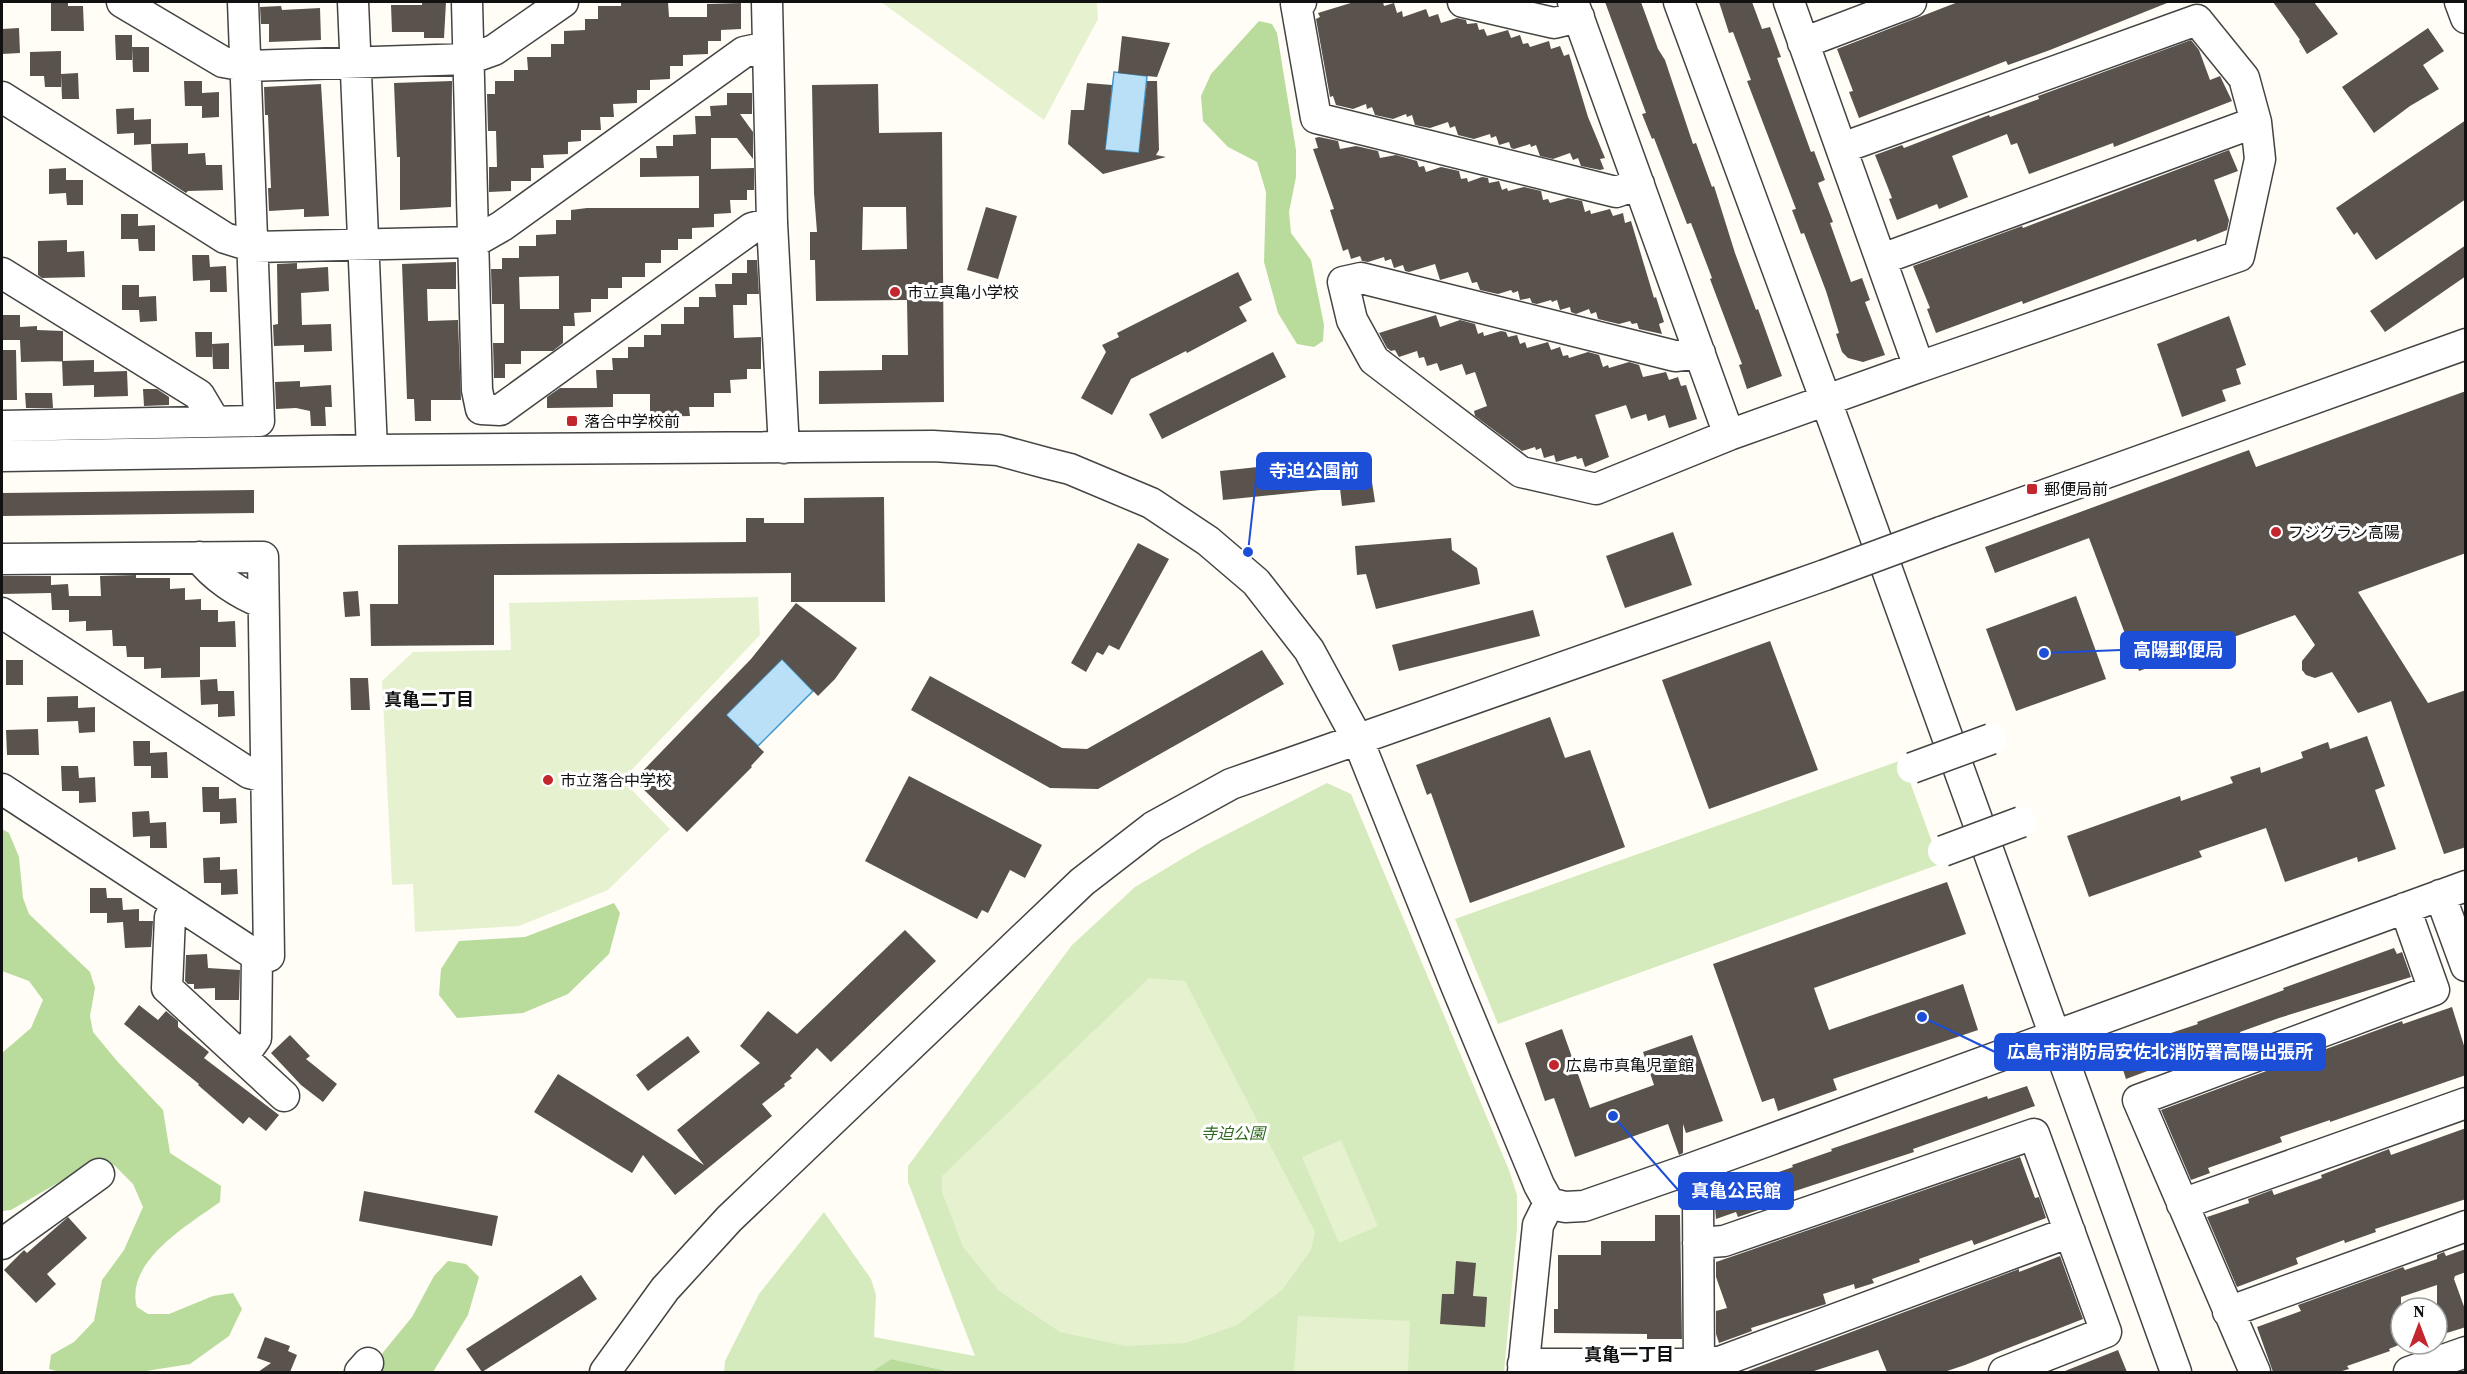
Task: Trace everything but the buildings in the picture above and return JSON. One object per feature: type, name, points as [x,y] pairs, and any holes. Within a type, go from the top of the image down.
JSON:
[{"type":"street","points":[[122,2],[224,62],[246,66],[356,64],[469,58],[494,50],[563,2]]},
{"type":"street","points":[[2,426],[259,421],[243,2]]},
{"type":"street","points":[[353,2],[372,450]]},
{"type":"street","points":[[467,2],[477,390],[481,409],[500,410],[752,228],[772,223]]},
{"type":"street","points":[[767,2],[772,223],[784,448]]},
{"type":"street","points":[[1301,2],[1296,4],[1316,118],[1616,192],[1638,184]]},
{"type":"street","points":[[1463,2],[1554,23],[1576,9],[1729,435]]},
{"type":"street","points":[[1679,2],[2175,1372]]},
{"type":"street","points":[[1788,2],[1919,367]]},
{"type":"street","points":[[1803,43],[1911,2]]},
{"type":"street","points":[[2460,2],[2466,18]]},
{"type":"street","points":[[1700,353],[1675,356],[1361,278],[1343,282],[1352,320],[1374,360],[1521,472],[1596,489],[1729,435],[1825,400],[2239,256],[2259,159],[2256,122],[2244,78],[2197,20],[1842,148]]},
{"type":"street","points":[[2,97],[225,238],[254,247],[474,242],[502,226],[744,52],[767,47]]},
{"type":"street","points":[[1882,259],[2256,122]]},
{"type":"street","points":[[2,273],[199,395],[215,422]]},
{"type":"street","points":[[605,1372],[665,1289],[729,1219],[1082,882],[1153,827],[1231,784],[1826,575],[2466,344]]},
{"type":"street","points":[[2,456],[372,450],[933,446],[999,450],[1070,469],[1151,502],[1208,541],[1256,582],[1309,650],[1359,740],[1459,993],[1539,1185],[1549,1203],[1565,1207],[1584,1206],[2453,891],[2466,966]]},
{"type":"street","points":[[199,557],[206,567],[248,597],[263,603]]},
{"type":"street","points":[[2,559],[263,557],[269,956],[257,956],[2,789]]},
{"type":"street","points":[[2,613],[249,774],[265,777]]},
{"type":"street","points":[[1909,769],[1993,739]]},
{"type":"street","points":[[1940,852],[2023,821]]},
{"type":"street","points":[[178,904],[170,917],[167,988],[284,1096]]},
{"type":"street","points":[[2255,1372],[2138,1100],[2434,990],[2405,909]]},
{"type":"street","points":[[243,1056],[256,1038],[257,956]]},
{"type":"street","points":[[2182,1204],[2466,1103]]},
{"type":"street","points":[[1698,1243],[1724,1242],[2034,1134],[2106,1332],[2004,1372]]},
{"type":"street","points":[[1690,1168],[1698,1201],[1699,1368]]},
{"type":"street","points":[[2,1244],[99,1174]]},
{"type":"street","points":[[1549,1203],[1538,1225],[1523,1368],[1699,1368],[2070,1232]]},
{"type":"street","points":[[2228,1312],[2466,1226]]},
{"type":"street","points":[[2409,1372],[2466,1352]]},
{"type":"green space","points":[[881,2],[1097,2],[1098,19],[1044,120]]},
{"type":"green space","points":[[1259,21],[1272,24],[1277,33],[1296,150],[1296,177],[1289,212],[1291,233],[1311,260],[1324,325],[1323,341],[1314,347],[1297,344],[1278,313],[1264,262],[1266,192],[1257,162],[1228,147],[1203,121],[1201,96],[1211,74]]},
{"type":"green space","points":[[758,597],[760,635],[622,780],[670,829],[608,890],[519,926],[415,932],[413,884],[392,885],[382,681],[413,652],[511,650],[509,603]]},
{"type":"green space","points":[[1902,760],[1940,864],[1498,1024],[1455,919]]},
{"type":"green space","name":"寺迫公園","points":[[1327,783],[1351,794],[1509,1170],[1517,1195],[1517,1229],[1504,1372],[952,1372],[891,1359],[871,1372],[724,1372],[725,1361],[759,1294],[824,1212],[871,1279],[876,1295],[874,1337],[975,1356],[908,1182],[908,1166],[1072,945],[1135,887],[1202,847]]},
{"type":"green space","points":[[2,829],[9,833],[19,857],[23,898],[29,914],[90,972],[95,988],[90,1016],[93,1032],[163,1110],[170,1153],[221,1186],[220,1202],[162,1246],[149,1260],[140,1275],[136,1290],[137,1307],[148,1314],[169,1314],[213,1296],[233,1293],[242,1309],[229,1336],[190,1364],[140,1372],[60,1372],[49,1369],[51,1355],[74,1342],[94,1321],[102,1280],[124,1250],[143,1207],[133,1184],[114,1165],[94,1162],[11,1210],[2,1211],[2,1053],[31,1028],[43,1000],[29,981],[2,971]]},
{"type":"green space","points":[[614,903],[620,913],[609,954],[568,994],[523,1013],[457,1018],[439,995],[441,969],[459,941],[525,937]]},
{"type":"green space","points":[[1149,978],[1185,981],[1315,1232],[1311,1250],[1282,1290],[1237,1325],[1186,1343],[1125,1346],[1060,1332],[999,1291],[963,1247],[942,1192],[942,1176]]},
{"type":"green space","points":[[1341,1140],[1378,1226],[1339,1243],[1302,1157]]},
{"type":"green space","points":[[448,1261],[466,1264],[479,1277],[468,1315],[433,1372],[367,1372],[412,1317],[434,1276]]},
{"type":"green space","points":[[1298,1316],[1410,1321],[1408,1372],[1294,1372]]},
{"type":"green space","points":[[891,1359],[952,1372],[871,1372]]},
{"type":"water","points":[[1114,72],[1147,76],[1139,153],[1105,150]]},
{"type":"water","points":[[782,659],[813,691],[758,746],[726,715]]},
{"type":"place","name":"市立真亀小学校","points":[[895,292]]},
{"type":"place","name":"落合中学校前","points":[[572,421]]},
{"type":"place","name":"郵便局前","points":[[2032,489]]},
{"type":"place","name":"フジグラン高陽","points":[[2276,532]]},
{"type":"place","name":"寺迫公園前","points":[[1248,552]]},
{"type":"place","name":"高陽郵便局","points":[[2044,653]]},
{"type":"place","name":"市立落合中学校","points":[[548,780]]},
{"type":"place","name":"広島市消防局安佐北消防署高陽出張所","points":[[1922,1017]]},
{"type":"place","name":"広島市真亀児童館","points":[[1554,1065]]},
{"type":"place","name":"真亀公民館","points":[[1613,1116]]},
{"type":"district","name":"真亀二丁目","points":[[429,700]]},
{"type":"district","name":"真亀一丁目","points":[[1629,1355]]}]
